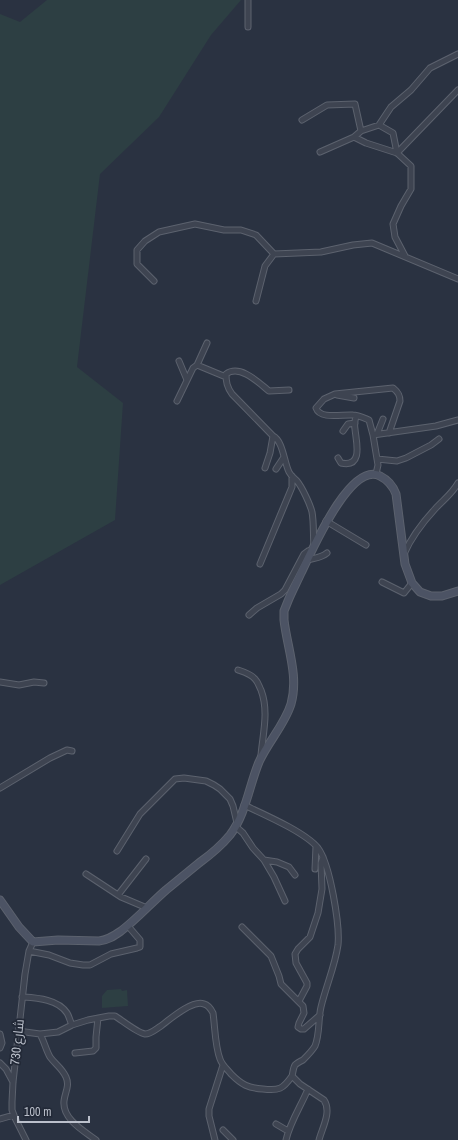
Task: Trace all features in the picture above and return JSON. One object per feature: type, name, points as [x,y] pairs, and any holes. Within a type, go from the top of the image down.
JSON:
[{"type":"street","points":[[248,0],[248,27]]},
{"type":"street","points":[[320,152],[354,137],[361,131],[379,125],[391,107],[411,90],[430,68],[458,54]]},
{"type":"street","points":[[397,153],[458,90]]},
{"type":"street","points":[[302,120],[328,105],[355,104],[361,131]]},
{"type":"street","points":[[379,125],[393,132],[397,153]]},
{"type":"street","points":[[354,137],[366,143],[397,153],[411,166],[411,189],[393,224],[395,238],[405,256]]},
{"type":"street","points":[[154,281],[137,264],[137,250],[145,241],[160,232],[195,224],[224,230],[241,230],[256,235],[274,254],[322,252],[353,245],[372,243],[458,279]]},
{"type":"street","points":[[256,301],[265,266],[274,254]]},
{"type":"street","points":[[177,401],[193,368],[197,365],[207,343]]},
{"type":"street","points":[[179,361],[187,380]]},
{"type":"street","points":[[197,365],[226,377]]},
{"type":"street","points":[[289,390],[269,390],[253,378],[233,370],[226,374],[227,386],[232,394],[273,436],[277,438],[280,443],[289,471],[301,487],[312,512],[314,532],[313,548]]},
{"type":"street","points":[[376,474],[378,465],[375,434],[369,420],[356,416],[322,414],[318,412],[316,408],[327,397],[335,394],[393,388],[400,396],[400,401],[389,433]]},
{"type":"street","points":[[335,394],[354,398]]},
{"type":"street","points":[[338,458],[341,463],[346,464],[352,462],[355,458],[357,443],[355,430],[356,416]]},
{"type":"street","points":[[375,434],[383,420]]},
{"type":"street","points":[[375,434],[436,426],[458,420]]},
{"type":"street","points":[[343,431],[348,424],[355,423]]},
{"type":"street","points":[[265,468],[270,453],[273,436]]},
{"type":"street","points":[[377,459],[397,461],[431,446],[439,439]]},
{"type":"street","points":[[276,469],[284,457]]},
{"type":"street","points":[[0,900],[19,927],[33,942],[58,940],[106,940],[128,926],[169,887],[221,845],[230,835],[236,825],[261,760],[286,716],[291,704],[293,695],[292,670],[284,611],[326,521],[342,498],[358,480],[376,474],[385,478],[393,488],[396,494],[405,564],[412,583],[420,592],[431,596],[442,596],[458,591]]},
{"type":"street","points":[[260,564],[292,487],[292,476]]},
{"type":"street","points":[[404,555],[408,546],[425,520],[452,493],[458,483]]},
{"type":"street","points":[[326,521],[366,545]]},
{"type":"street","points":[[249,615],[256,608],[281,594],[285,590],[304,554],[313,548]]},
{"type":"street","points":[[308,560],[319,558],[326,553]]},
{"type":"street","points":[[382,582],[404,593],[412,583]]},
{"type":"street","points":[[238,670],[246,673],[256,680],[265,705],[264,736],[261,760]]},
{"type":"street","points":[[0,682],[19,685],[34,682],[44,683]]},
{"type":"street","points":[[0,788],[50,758],[67,750],[72,751]]},
{"type":"street","points":[[117,851],[140,814],[173,780],[184,778],[206,781],[220,789],[230,799],[233,806],[236,825],[264,860],[285,901]]},
{"type":"street","points":[[18,1031],[40,1034],[58,1032],[72,1025],[98,1018],[115,1016],[142,1033],[149,1033],[155,1031],[184,1009],[200,1003],[205,1004],[213,1013],[218,1052],[223,1065],[238,1081],[244,1086],[255,1088],[275,1090],[286,1086],[292,1076],[295,1065],[306,1057],[316,1042],[320,1015],[336,954],[338,935],[332,890],[323,857],[316,846],[298,833],[244,805]]},
{"type":"street","points":[[314,869],[316,846]]},
{"type":"street","points":[[298,1001],[307,986],[296,963],[295,954],[310,937],[318,913],[322,889],[321,863],[323,857]]},
{"type":"street","points":[[118,895],[146,859]]},
{"type":"street","points":[[264,860],[277,862],[289,867],[295,875]]},
{"type":"street","points":[[86,874],[118,895],[147,908]]},
{"type":"street","points":[[29,951],[48,955],[76,965],[90,965],[111,954],[140,947],[140,940],[128,926]]},
{"type":"street","points":[[242,927],[271,956],[281,984],[303,1006],[304,1013],[298,1026],[301,1029],[304,1029],[320,1015]]},
{"type":"street","name":"شارع 730","points":[[26,1140],[14,1115],[12,1102],[22,997],[29,951],[33,942]]},
{"type":"street","points":[[22,997],[47,1000],[56,1004],[65,1011],[72,1025]]},
{"type":"street","points":[[75,1053],[93,1051],[96,1048],[98,1018]]},
{"type":"street","points":[[0,1034],[2,1043],[0,1048]]},
{"type":"street","points":[[40,1034],[50,1056],[62,1069],[66,1076],[68,1087],[64,1100],[64,1106],[67,1114],[71,1120],[96,1140]]},
{"type":"street","points":[[0,1063],[6,1069],[13,1082]]},
{"type":"street","points":[[215,1140],[209,1116],[209,1109],[223,1065]]},
{"type":"street","points":[[292,1076],[324,1100],[326,1104],[327,1114],[318,1140]]},
{"type":"street","points":[[286,1140],[288,1131],[308,1089]]},
{"type":"street","points":[[0,1119],[14,1115]]},
{"type":"street","points":[[276,1124],[288,1131]]},
{"type":"street","points":[[222,1130],[233,1140]]},
{"type":"shaded area","points":[[47,0],[241,0],[211,35],[159,117],[100,174],[77,367],[123,403],[115,520],[0,585],[0,14],[20,22]]},
{"type":"shaded area","points":[[121,989],[122,991],[127,990],[128,1006],[102,1008],[102,996],[107,990]]}]
